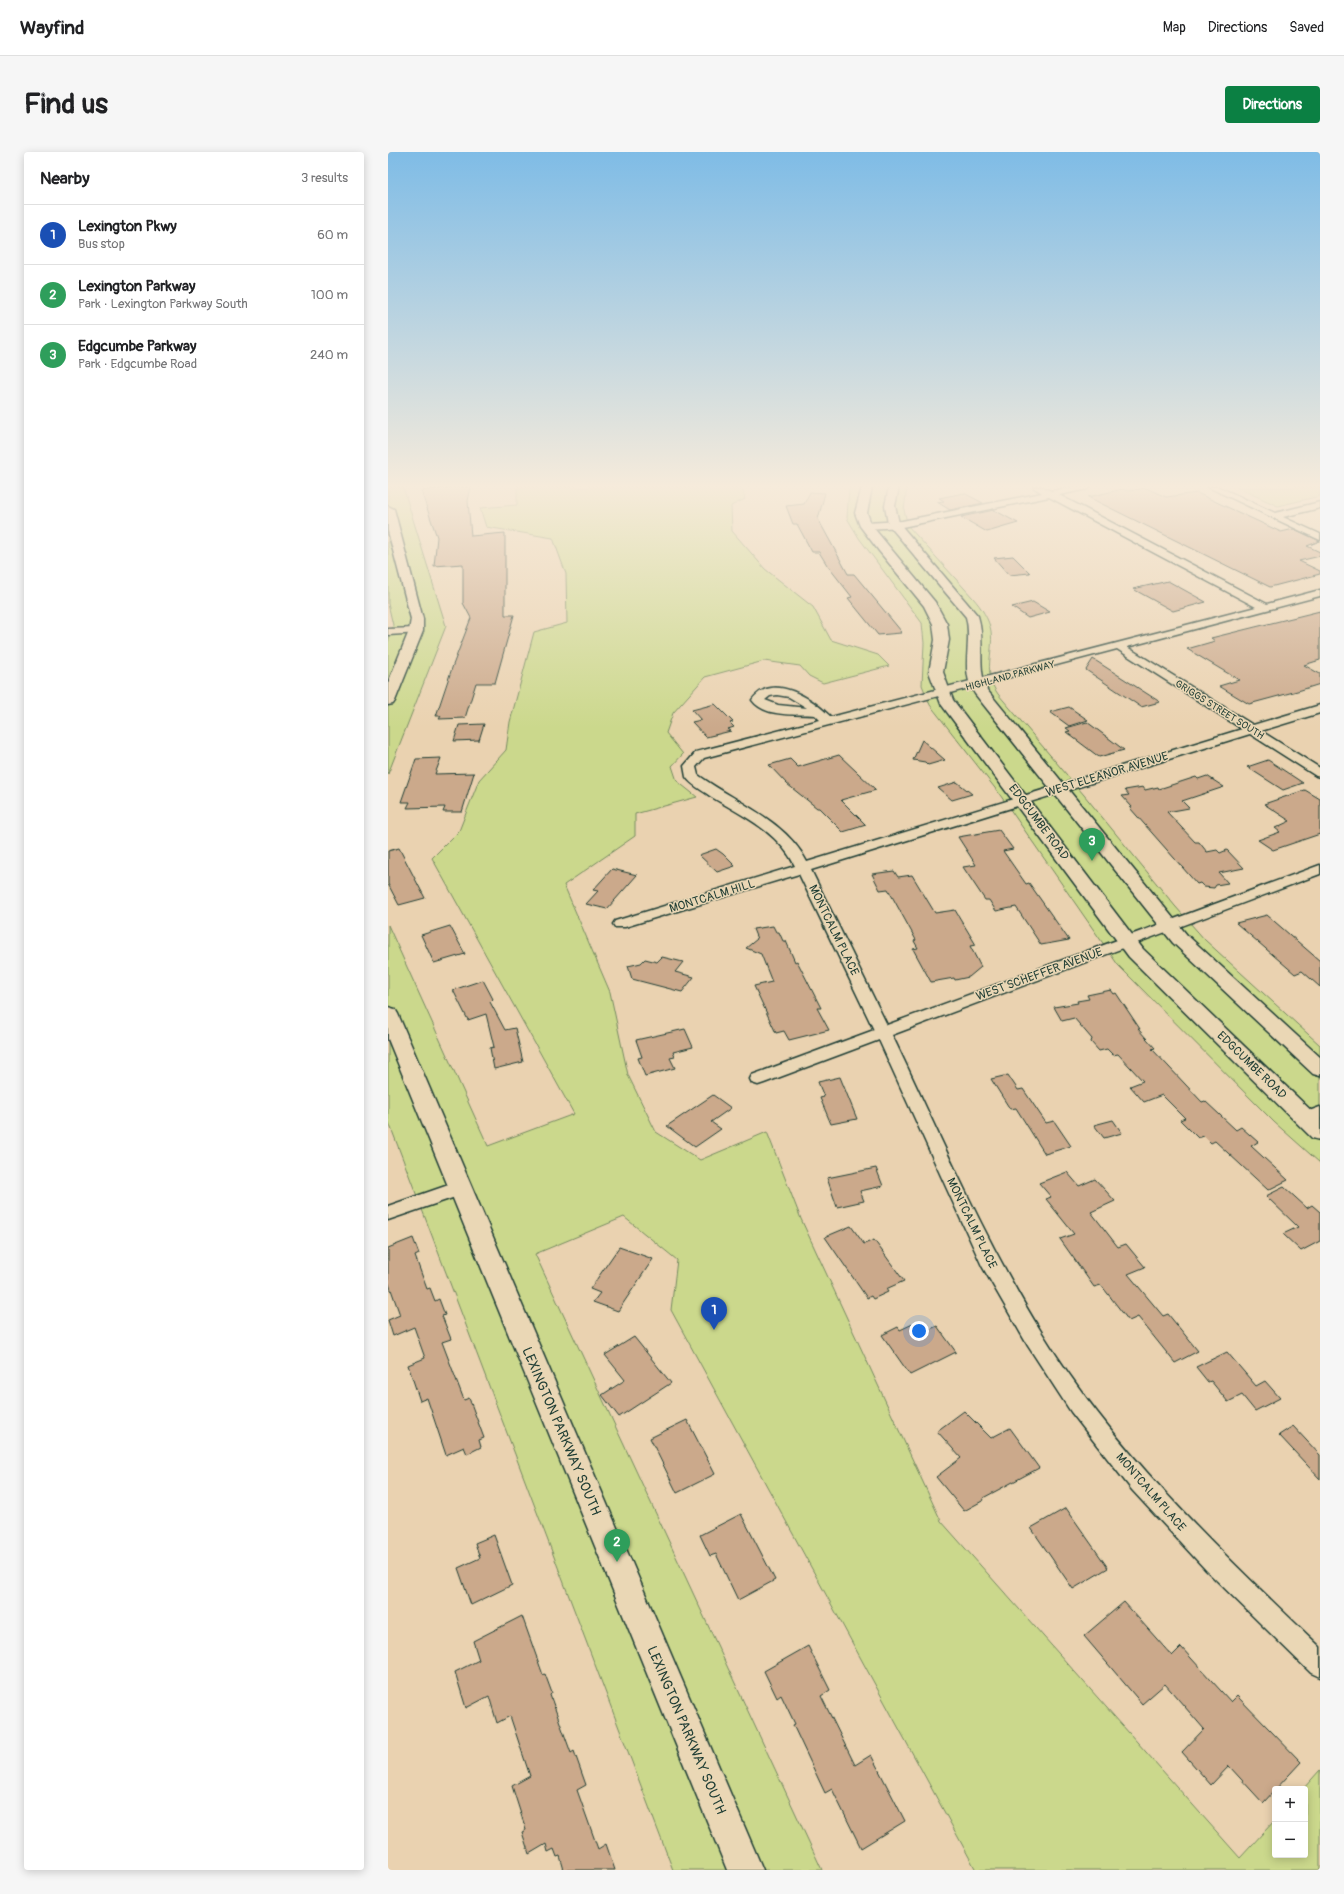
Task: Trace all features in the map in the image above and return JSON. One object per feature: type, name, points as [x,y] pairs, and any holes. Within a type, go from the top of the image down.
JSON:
[{"type":"street","points":[[388,701],[416,631],[417,619],[403,567]]},
{"type":"street","name":"EDGCUMBE ROAD","points":[[898,567],[930,605],[940,624],[942,640],[936,672],[946,701],[1023,801],[1127,942],[1138,955],[1316,1121]]},
{"type":"street","points":[[931,567],[972,616],[976,635],[974,669],[976,684],[1180,939],[1320,1069]]},
{"type":"street","points":[[1190,567],[1265,607]]},
{"type":"street","name":"HIGHLAND PARKWAY","points":[[700,755],[828,721],[943,693],[1320,593]]},
{"type":"street","points":[[388,632],[416,631]]},
{"type":"street","name":"GRIGGS STREET SOUTH","points":[[1120,646],[1320,773]]},
{"type":"street","name":"WEST ELEANOR AVENUE","points":[[804,868],[1023,801],[1058,788],[1320,709]]},
{"type":"street","points":[[819,712],[828,721]]},
{"type":"street","name":"MONTCALM PLACE","points":[[700,755],[690,766],[692,777],[706,788],[758,818],[776,831],[787,842],[804,868],[883,1032],[989,1260],[1034,1340],[1070,1392],[1140,1482],[1214,1562],[1320,1664]]},
{"type":"street","name":"MONTCALM HILL","points":[[620,924],[804,868]]},
{"type":"street","name":"WEST SCHEFFER AVENUE","points":[[758,1079],[1320,869]]},
{"type":"street","name":"LEXINGTON PARKWAY SOUTH","points":[[388,1014],[745,1870]]},
{"type":"street","points":[[388,1213],[460,1188]]},
{"type":"green space","points":[[388,567],[428,567],[446,626],[388,774],[388,643],[393,625],[388,604]]},
{"type":"green space","points":[[564,567],[763,567],[813,607],[831,640],[878,655],[889,666],[823,683],[809,676],[800,666],[764,661],[705,677],[673,713],[666,733],[683,754],[672,766],[677,781],[697,797],[635,814],[635,836],[564,885],[610,992],[628,1075],[656,1132],[700,1160],[767,1132],[801,1219],[941,1521],[1240,1858],[1272,1823],[1272,1858],[1308,1858],[1308,1786],[1306,1786],[1320,1770],[1320,1870],[976,1870],[671,1310],[677,1260],[624,1217],[535,1254],[822,1870],[673,1870],[388,1120],[388,925],[488,1146],[574,1114],[432,858],[459,831],[479,780],[506,750],[510,722],[534,632],[567,623],[566,574]]},
{"type":"green space","points":[[881,567],[945,567],[976,602],[984,613],[988,622],[992,639],[990,663],[991,678],[993,686],[998,694],[1205,940],[1320,1045],[1320,1163],[1274,1122],[1118,965],[998,792],[930,705],[922,685],[924,643],[922,623]]},
{"type":"building","points":[[463,567],[505,567],[505,615],[514,615],[495,683],[476,683],[465,718],[439,719],[441,716],[436,716],[471,618],[463,603]]},
{"type":"building","points":[[829,567],[844,567],[848,574],[854,574],[901,631],[901,633],[878,635],[848,598],[852,597]]},
{"type":"building","points":[[1002,567],[1024,567],[1030,573],[1009,575]]},
{"type":"building","points":[[1230,567],[1312,567],[1320,571],[1320,574],[1270,587]]},
{"type":"building","points":[[1168,581],[1206,602],[1173,611],[1133,589]]},
{"type":"building","points":[[1033,602],[1050,612],[1028,618],[1012,607]]},
{"type":"building","points":[[1320,611],[1320,660],[1304,665],[1320,674],[1320,684],[1301,690],[1249,704],[1219,686],[1239,680],[1187,649],[1215,641],[1211,638]]},
{"type":"building","points":[[1093,659],[1160,702],[1141,707],[1086,670]]},
{"type":"building","points":[[715,704],[733,722],[730,723],[734,727],[728,729],[731,731],[706,737],[692,722],[701,720],[692,710]]},
{"type":"building","points":[[1069,707],[1088,720],[1069,726],[1050,712]]},
{"type":"building","points":[[1087,722],[1124,750],[1099,757],[1066,732],[1070,731],[1066,728]]},
{"type":"building","points":[[484,724],[479,740],[454,741],[459,725]]},
{"type":"building","points":[[922,740],[945,760],[928,765],[925,762],[913,760]]},
{"type":"building","points":[[839,755],[876,790],[841,800],[866,825],[843,832],[819,808],[787,784],[769,765],[790,759],[798,767]]},
{"type":"building","points":[[441,758],[435,774],[474,773],[462,812],[443,812],[445,807],[407,808],[410,802],[401,802],[416,759]]},
{"type":"building","points":[[1268,760],[1303,783],[1283,790],[1247,767]]},
{"type":"building","points":[[1207,776],[1224,787],[1182,801],[1189,808],[1167,812],[1195,842],[1199,842],[1207,852],[1217,850],[1220,853],[1227,850],[1244,868],[1219,873],[1228,883],[1216,885],[1214,888],[1204,887],[1200,883],[1197,884],[1130,808],[1132,807],[1122,796],[1129,795],[1125,790],[1143,787],[1145,790],[1158,787],[1159,789],[1196,777],[1198,779]]},
{"type":"building","points":[[957,782],[972,794],[952,800],[938,788]]},
{"type":"building","points":[[1305,790],[1320,799],[1320,834],[1273,850],[1258,840],[1280,832],[1275,828],[1290,821],[1264,804]]},
{"type":"building","points":[[999,830],[1013,849],[1003,851],[1026,884],[1029,883],[1069,940],[1041,945],[1016,907],[996,911],[989,900],[985,900],[963,867],[976,865],[958,837]]},
{"type":"building","points":[[399,848],[425,898],[399,905],[388,884],[388,851]]},
{"type":"building","points":[[716,849],[735,866],[717,872],[699,855]]},
{"type":"building","points":[[612,869],[637,875],[607,909],[586,904],[598,891],[593,890]]},
{"type":"building","points":[[894,871],[898,877],[912,875],[935,913],[955,910],[976,945],[970,946],[981,967],[969,977],[931,982],[913,949],[918,948],[914,941],[916,940],[888,889],[880,890],[872,874]]},
{"type":"building","points":[[1267,915],[1320,961],[1320,987],[1302,971],[1295,974],[1236,923]]},
{"type":"building","points":[[450,926],[465,954],[434,963],[421,935]]},
{"type":"building","points":[[773,926],[776,932],[779,932],[783,941],[786,941],[795,962],[797,961],[821,1008],[817,1008],[829,1030],[789,1040],[784,1031],[776,1033],[754,986],[772,982],[761,954],[746,948],[757,939],[753,929]]},
{"type":"building","points":[[662,957],[683,962],[675,972],[694,977],[682,992],[632,979],[628,966],[641,963],[645,959],[657,962]]},
{"type":"building","points":[[483,980],[493,999],[490,1002],[505,1030],[515,1028],[523,1062],[494,1069],[490,1048],[494,1047],[486,1014],[468,1020],[453,990]]},
{"type":"building","points":[[1111,990],[1114,994],[1116,993],[1140,1029],[1138,1029],[1155,1048],[1152,1049],[1202,1102],[1205,1101],[1236,1130],[1241,1127],[1258,1142],[1251,1146],[1288,1180],[1268,1190],[1215,1141],[1211,1143],[1204,1136],[1198,1138],[1180,1120],[1185,1118],[1162,1095],[1144,1102],[1130,1086],[1143,1081],[1118,1054],[1113,1055],[1107,1049],[1099,1051],[1091,1042],[1092,1039],[1074,1018],[1062,1021],[1054,1007],[1078,1003],[1077,1001],[1089,999],[1087,995]]},
{"type":"building","points":[[685,1029],[693,1047],[673,1052],[675,1057],[670,1058],[675,1068],[645,1076],[638,1058],[642,1057],[636,1040]]},
{"type":"building","points":[[1008,1075],[1018,1090],[1023,1089],[1046,1123],[1054,1121],[1071,1146],[1045,1154],[1016,1108],[1010,1109],[991,1079]]},
{"type":"building","points":[[840,1077],[857,1119],[831,1124],[820,1098],[824,1097],[818,1082]]},
{"type":"building","points":[[713,1095],[731,1108],[711,1122],[721,1129],[695,1147],[667,1126]]},
{"type":"building","points":[[1113,1120],[1122,1133],[1104,1138],[1094,1125]]},
{"type":"building","points":[[876,1168],[883,1186],[860,1191],[864,1201],[837,1207],[827,1178]]},
{"type":"building","points":[[1067,1172],[1079,1186],[1095,1179],[1115,1201],[1091,1212],[1118,1247],[1126,1244],[1145,1267],[1128,1274],[1163,1316],[1168,1314],[1198,1351],[1175,1363],[1138,1317],[1129,1321],[1101,1285],[1094,1287],[1060,1239],[1074,1234],[1046,1199],[1051,1197],[1039,1183]]},
{"type":"building","points":[[1284,1187],[1307,1208],[1312,1205],[1320,1212],[1320,1241],[1301,1251],[1283,1234],[1298,1227],[1266,1196]]},
{"type":"building","points":[[851,1226],[864,1244],[874,1240],[904,1281],[886,1289],[888,1292],[873,1299],[871,1296],[867,1298],[825,1237]]},
{"type":"building","points":[[413,1238],[419,1254],[415,1256],[427,1289],[430,1288],[435,1301],[439,1299],[445,1315],[442,1316],[451,1339],[442,1342],[464,1400],[469,1398],[484,1438],[479,1440],[481,1447],[467,1454],[464,1447],[446,1455],[427,1398],[420,1401],[408,1365],[425,1358],[414,1327],[393,1336],[388,1320],[400,1315],[388,1281],[388,1248]]},
{"type":"building","points":[[619,1247],[653,1259],[618,1311],[593,1302],[600,1293],[590,1289]]},
{"type":"building","points":[[917,1322],[924,1332],[937,1326],[956,1352],[910,1375],[882,1335],[898,1327],[900,1330]]},
{"type":"building","points":[[634,1337],[671,1383],[619,1417],[602,1395],[625,1380],[605,1355]]},
{"type":"building","points":[[1227,1352],[1256,1386],[1265,1381],[1280,1398],[1255,1411],[1242,1395],[1228,1402],[1211,1381],[1208,1382],[1196,1367]]},
{"type":"building","points":[[964,1411],[991,1438],[1010,1428],[1039,1468],[983,1498],[984,1500],[964,1511],[936,1477],[961,1458],[937,1431]]},
{"type":"building","points":[[687,1420],[715,1474],[677,1493],[650,1438]]},
{"type":"building","points":[[1293,1426],[1320,1455],[1320,1479],[1279,1435]]},
{"type":"building","points":[[1066,1508],[1108,1568],[1073,1589],[1031,1528]]},
{"type":"building","points":[[741,1514],[775,1580],[738,1600],[716,1554],[710,1556],[700,1535]]},
{"type":"building","points":[[494,1535],[512,1585],[471,1605],[458,1568],[480,1558],[475,1543]]},
{"type":"building","points":[[1124,1602],[1172,1656],[1181,1647],[1231,1702],[1237,1696],[1301,1762],[1279,1786],[1272,1786],[1272,1793],[1263,1803],[1229,1766],[1211,1785],[1182,1752],[1204,1729],[1165,1684],[1142,1704],[1084,1636]]},
{"type":"building","points":[[522,1616],[543,1675],[545,1674],[552,1693],[550,1695],[571,1753],[574,1751],[586,1785],[577,1790],[598,1849],[606,1844],[615,1870],[564,1870],[560,1856],[557,1857],[554,1849],[548,1852],[546,1844],[529,1854],[522,1832],[526,1830],[512,1786],[530,1776],[510,1716],[497,1723],[489,1696],[466,1708],[455,1672],[479,1660],[473,1641]]},
{"type":"building","points":[[808,1646],[830,1690],[821,1696],[855,1765],[871,1755],[905,1821],[861,1848],[832,1789],[825,1793],[793,1725],[795,1724],[781,1695],[777,1698],[764,1671]]},
{"type":"place","name":"Edgcumbe Parkway","points":[[1092,861]]},
{"type":"place","name":"Lexington Pkwy","points":[[714,1330]]},
{"type":"place","name":"Lexington Parkway","points":[[617,1562]]}]
